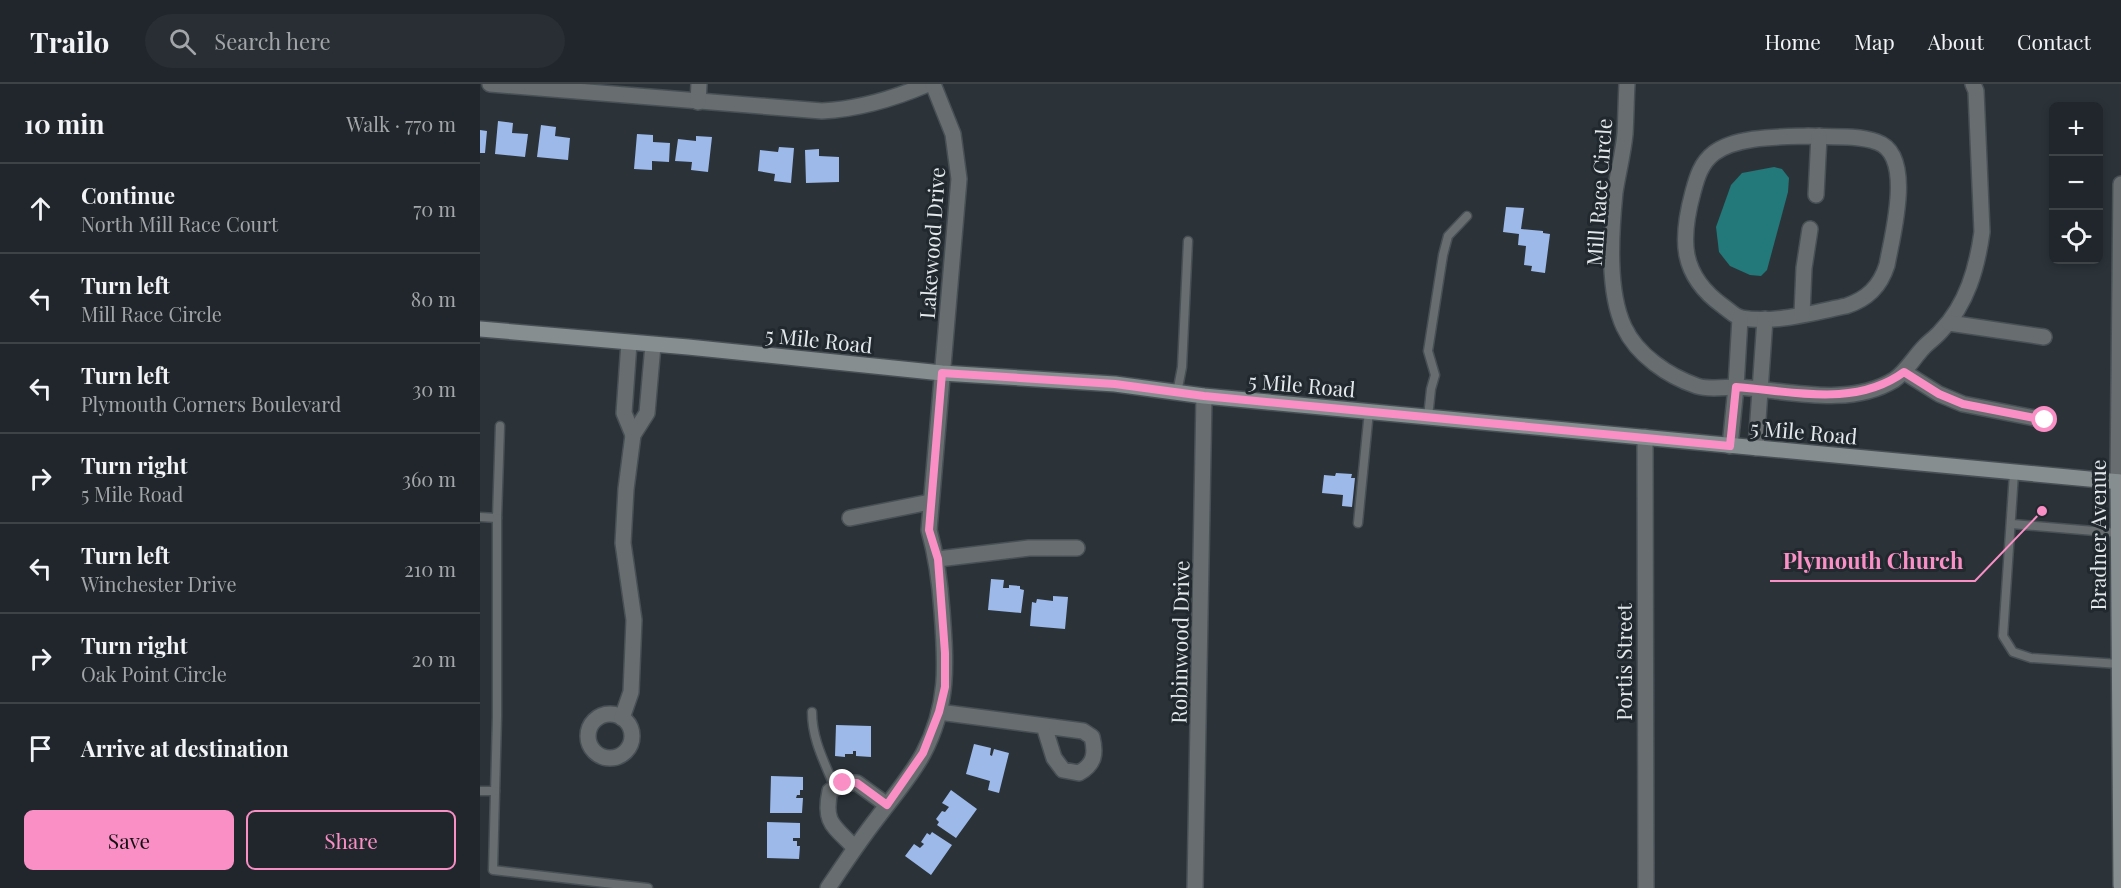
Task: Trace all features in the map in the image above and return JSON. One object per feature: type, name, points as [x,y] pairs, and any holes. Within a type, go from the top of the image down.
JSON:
[{"type":"street","points":[[490,84],[804,111],[865,107],[928,84]]},
{"type":"street","points":[[698,102],[699,84]]},
{"type":"street","name":"Lakewood Drive","points":[[828,888],[923,753],[939,712],[946,676],[938,559],[929,530],[959,179],[952,134],[933,84]]},
{"type":"street","name":"Mill Race Circle","points":[[1627,84],[1625,135],[1615,191],[1613,224],[1613,284],[1617,309],[1625,329],[1649,359],[1663,369],[1699,387],[1736,387],[1820,395],[1841,394],[1877,387],[1892,380],[1904,372],[1924,347],[1949,323],[1963,301],[1972,281],[1982,232],[1976,92],[1973,84]]},
{"type":"street","points":[[1816,195],[1819,136]]},
{"type":"street","points":[[1819,136],[1868,140],[1885,146],[1896,162],[1897,203],[1887,265],[1877,286],[1857,302],[1802,314],[1765,319],[1740,318],[1716,301],[1703,288],[1691,270],[1686,252],[1686,220],[1701,169],[1712,154],[1740,142],[1774,137],[1819,136]]},
{"type":"street","name":"Bradner Avenue","points":[[2121,184],[2118,533],[2121,885]]},
{"type":"street","points":[[1802,314],[1804,267],[1810,229]]},
{"type":"street","points":[[1730,446],[1740,318]]},
{"type":"street","points":[[1756,448],[1762,389],[1765,319]]},
{"type":"street","points":[[1949,323],[2044,337]]},
{"type":"street","name":"5 Mile Road","points":[[480,330],[942,373],[1115,384],[1204,396],[2119,482]]},
{"type":"street","points":[[629,343],[624,413],[633,435]]},
{"type":"street","points":[[622,718],[631,692],[634,620],[623,543],[633,435],[647,413],[653,345]]},
{"type":"street","points":[[1904,372],[1939,394],[1963,404],[2045,420]]},
{"type":"street","name":"Robinwood Drive","points":[[1195,888],[1204,396]]},
{"type":"street","name":"Portis Street","points":[[1645,437],[1646,888]]},
{"type":"street","points":[[850,518],[930,502]]},
{"type":"street","points":[[938,559],[1029,548],[1077,548]]},
{"type":"street","points":[[939,712],[1044,726]]},
{"type":"street","points":[[854,848],[829,821],[827,806],[830,791],[843,783],[857,783],[887,805]]},
{"type":"lane","points":[[1428,417],[1435,375],[1428,351],[1443,255],[1448,236],[1467,216]]},
{"type":"lane","points":[[1177,393],[1182,367],[1188,241]]},
{"type":"lane","points":[[1358,524],[1369,411]]},
{"type":"lane","points":[[500,426],[494,870],[648,888]]},
{"type":"lane","points":[[2014,473],[2003,636],[2013,652],[2031,658],[2119,664]]},
{"type":"lane","points":[[480,517],[497,518]]},
{"type":"lane","points":[[2012,524],[2118,533]]},
{"type":"lane","points":[[812,712],[812,728],[816,743],[835,788]]},
{"type":"lane","points":[[480,791],[495,792]]},
{"type":"water","points":[[1774,167],[1782,169],[1789,178],[1788,192],[1767,270],[1761,276],[1750,275],[1730,266],[1719,252],[1716,227],[1731,185],[1742,173]]},
{"type":"building","points":[[498,121],[513,123],[512,133],[528,134],[525,157],[495,154]]},
{"type":"building","points":[[541,125],[556,127],[555,136],[570,138],[568,160],[537,157]]},
{"type":"building","points":[[480,130],[487,131],[485,153],[480,153]]},
{"type":"building","points":[[637,134],[653,135],[653,142],[670,143],[669,162],[652,161],[652,170],[634,169]]},
{"type":"building","points":[[696,136],[712,137],[708,172],[691,170],[692,162],[675,161],[678,139],[696,141]]},
{"type":"building","points":[[779,147],[794,148],[791,183],[774,181],[775,174],[758,171],[760,150],[778,152]]},
{"type":"building","points":[[819,149],[819,156],[839,157],[839,182],[806,183],[805,150]]},
{"type":"building","points":[[1506,207],[1524,208],[1521,229],[1550,234],[1545,273],[1531,271],[1532,266],[1524,265],[1526,246],[1518,245],[1519,234],[1503,232]]},
{"type":"building","points":[[1336,473],[1352,474],[1351,478],[1355,478],[1352,507],[1342,506],[1343,495],[1322,493],[1324,475],[1335,476]]},
{"type":"building","points":[[991,579],[1004,580],[1003,588],[1009,588],[1009,585],[1020,586],[1020,589],[1024,590],[1021,613],[988,610]]},
{"type":"building","points":[[1053,596],[1068,597],[1065,629],[1030,626],[1032,602],[1036,603],[1037,599],[1053,601]]},
{"type":"building","points":[[836,725],[871,726],[871,757],[856,756],[856,751],[853,751],[853,754],[845,754],[845,757],[835,756]]},
{"type":"building","points":[[974,744],[991,748],[990,755],[992,756],[994,749],[1009,753],[999,793],[988,790],[990,781],[966,774]]},
{"type":"building","points":[[771,776],[803,777],[803,790],[800,790],[800,795],[796,798],[803,798],[802,813],[770,813]]},
{"type":"building","points":[[951,790],[977,809],[956,838],[937,825],[939,822],[936,819],[942,811],[945,812],[949,807],[942,803]]},
{"type":"building","points":[[767,822],[800,823],[800,838],[793,838],[793,841],[797,841],[797,846],[800,846],[799,859],[767,858]]},
{"type":"building","points":[[932,832],[952,845],[931,875],[905,856],[914,844],[920,848],[924,844],[921,842],[927,833],[930,835]]},
{"type":"place","name":"Plymouth Church","points":[[2042,511]]},
{"type":"route","points":[[843,783],[857,783],[887,805],[923,753],[939,712],[945,687],[945,653],[938,559],[929,530],[942,373],[1115,384],[1204,396],[1730,446],[1736,387],[1820,395],[1841,394],[1877,387],[1904,372],[1939,394],[1963,404],[2045,420]]}]
